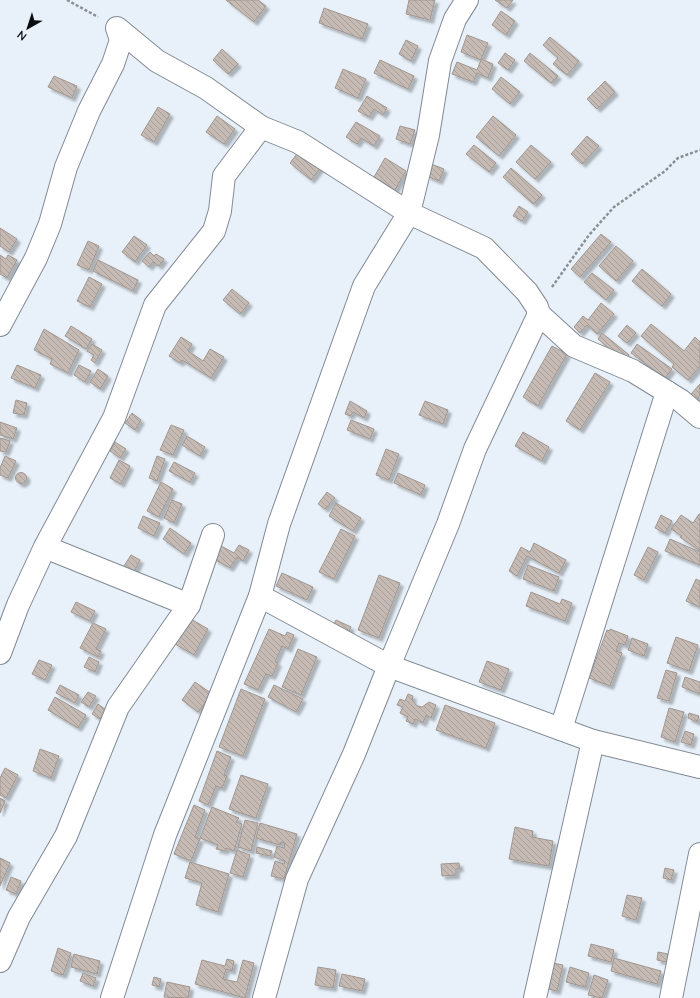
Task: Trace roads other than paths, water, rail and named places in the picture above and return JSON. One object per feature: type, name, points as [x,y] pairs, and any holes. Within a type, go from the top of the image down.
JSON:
[{"type":"street","points":[[112,998],[165,836],[260,596],[279,524],[364,286],[409,213],[428,135],[440,61],[455,19],[467,0]]},
{"type":"street","points":[[0,325],[36,258],[50,224],[66,167],[88,111],[113,64],[121,40],[117,28],[157,61],[206,88],[262,127],[298,142],[409,213],[484,248],[527,292],[538,310],[574,346],[633,371],[680,400],[700,417]]},
{"type":"street","points":[[0,653],[18,605],[46,547],[114,418],[156,305],[214,231],[220,211],[224,176],[262,127]]},
{"type":"street","points":[[264,998],[297,879],[354,754],[448,524],[475,450],[538,310]]},
{"type":"street","points":[[561,730],[667,392]]},
{"type":"street","points":[[0,961],[19,917],[66,836],[118,707],[189,605],[212,535]]},
{"type":"street","points":[[46,547],[189,605]]},
{"type":"street","points":[[260,596],[389,666],[593,741],[700,767]]},
{"type":"street","points":[[535,998],[593,741]]},
{"type":"street","points":[[671,998],[700,854]]}]
